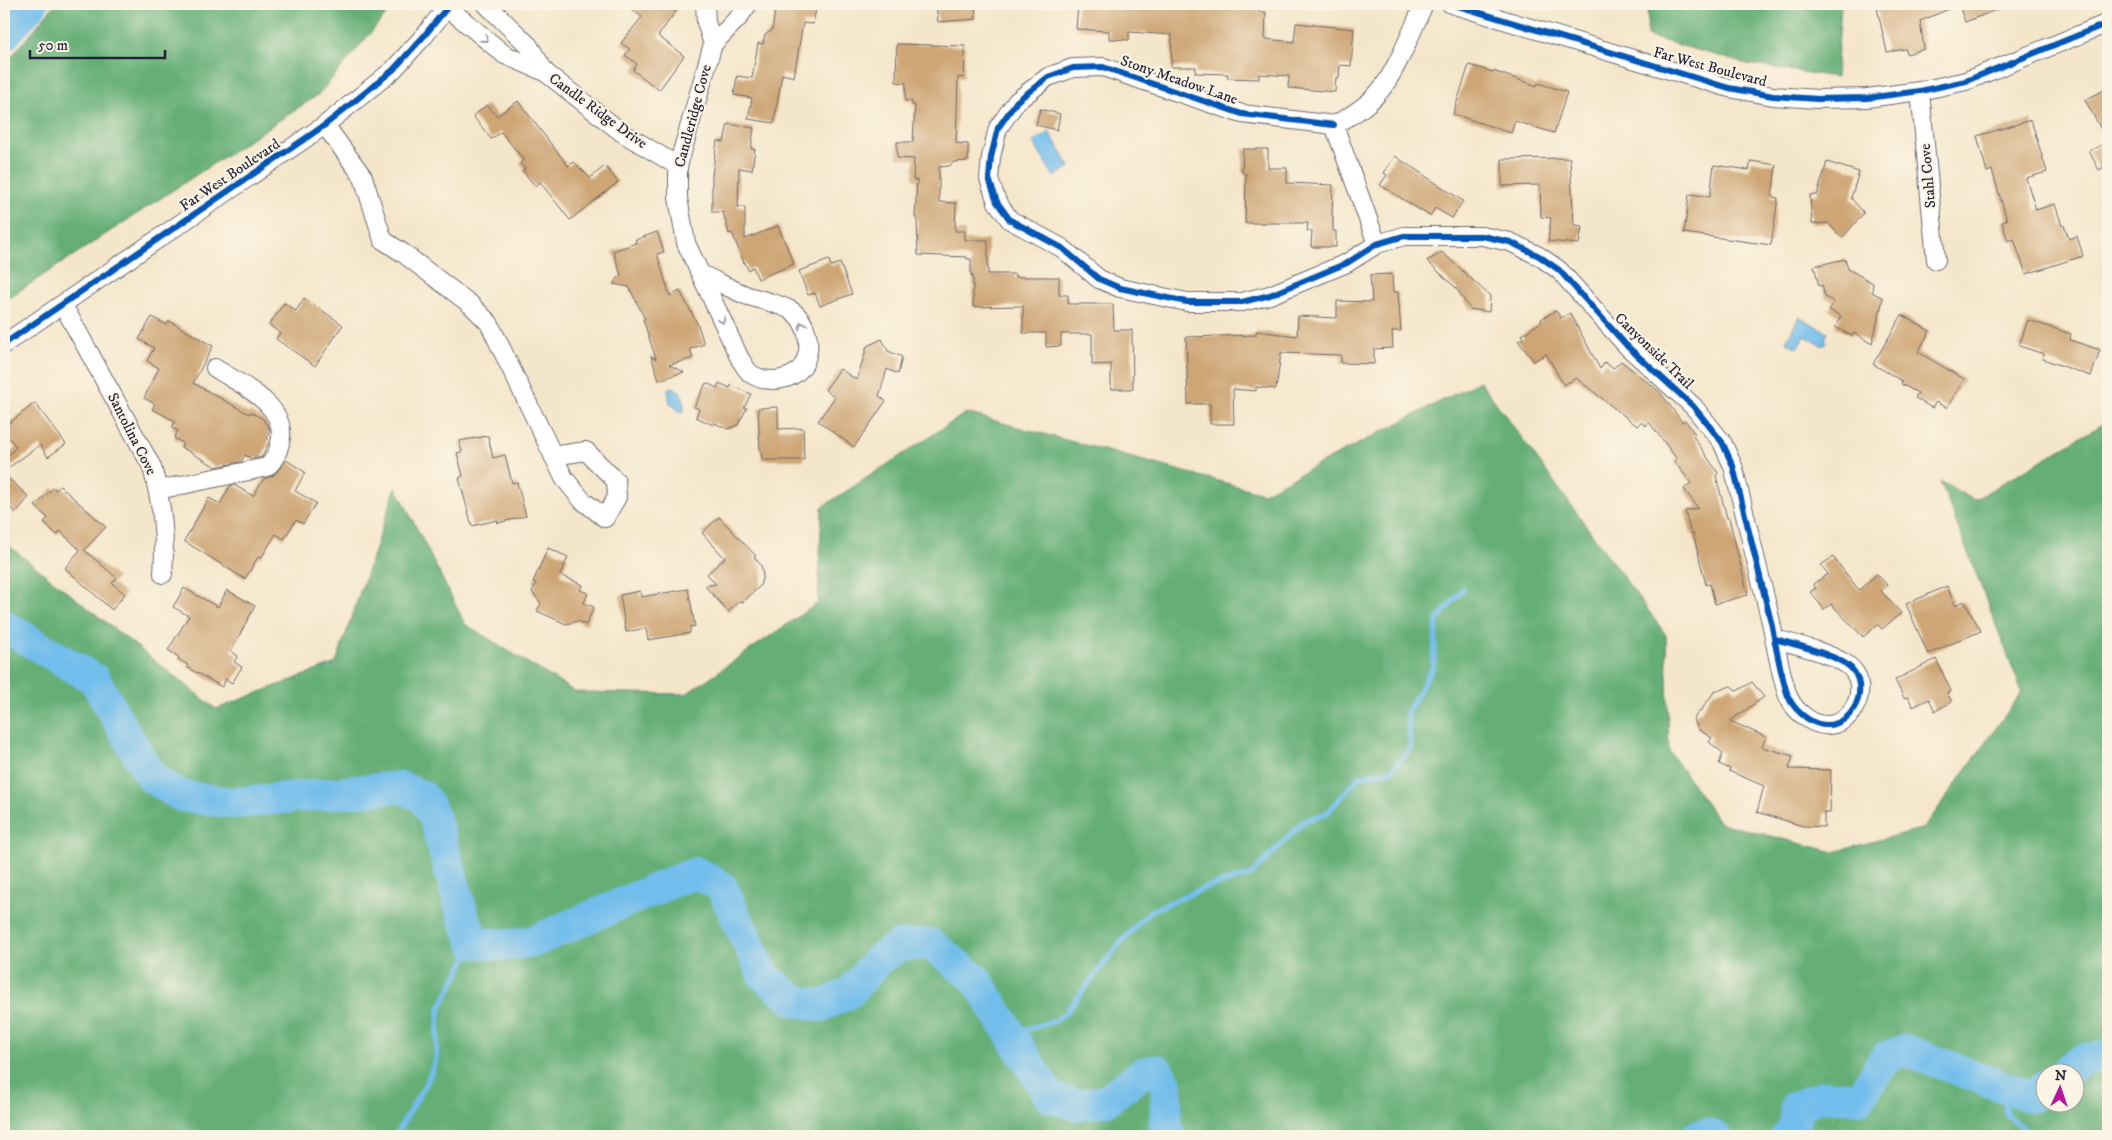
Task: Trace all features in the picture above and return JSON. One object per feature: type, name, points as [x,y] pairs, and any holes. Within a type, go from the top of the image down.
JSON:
[{"type":"street","name":"Candle Ridge Drive","points":[[486,4],[529,46],[545,72]]},
{"type":"street","name":"Candleridge Cove","points":[[705,4],[706,22],[712,44]]},
{"type":"street","name":"Candleridge Cove","points":[[703,275],[745,294],[792,311],[803,322],[808,339],[806,360],[798,371],[782,380],[764,380],[750,373],[740,359],[703,275],[686,243],[678,198],[678,166],[712,44],[739,17],[748,4]]},
{"type":"street","points":[[1377,244],[1334,125],[1355,114],[1379,92],[1394,67],[1424,4]]},
{"type":"street","name":"Far West Boulevard","points":[[1450,4],[1728,88],[1772,96],[1867,98],[1920,91],[1966,81],[2108,23]]},
{"type":"street","name":"Candle Ridge Drive","points":[[449,6],[504,55],[545,72],[621,132],[678,166]]},
{"type":"street","name":"Far West Boulevard","points":[[4,344],[325,125],[393,70],[449,6]]},
{"type":"street","name":"Stony Meadow Lane","points":[[1334,125],[1242,114],[1103,67],[1073,68],[1048,77],[1017,101],[998,128],[991,157],[990,179],[997,202],[1010,220],[1062,248],[1099,279],[1120,288],[1187,302],[1242,302],[1270,295],[1347,264],[1377,244]]},
{"type":"street","name":"Stahl Cove","points":[[1920,91],[1936,260]]},
{"type":"street","points":[[325,125],[363,177],[383,240],[470,304],[489,323],[553,456]]},
{"type":"street","name":"Canyonside Trail","points":[[1377,244],[1404,236],[1482,236],[1510,242],[1539,256],[1559,270],[1628,346],[1693,406],[1722,442],[1733,466],[1774,639],[1789,698],[1798,712],[1813,722],[1829,725],[1844,721],[1855,708],[1860,695],[1856,677],[1847,665],[1816,651],[1774,639]]},
{"type":"street","name":"Santolina Cove","points":[[63,305],[152,467],[158,490],[165,540],[163,574]]},
{"type":"street","points":[[158,490],[268,467],[275,459],[282,430],[280,421],[267,402],[215,368]]},
{"type":"green space","points":[[55,4],[395,4],[318,95],[4,301],[4,66]]},
{"type":"green space","points":[[1648,4],[1841,4],[1836,77],[1747,64],[1647,36]]},
{"type":"green space","points":[[1480,381],[1666,635],[1669,751],[1720,823],[1834,852],[1924,828],[2022,692],[1940,481],[1974,500],[2108,421],[2108,1136],[4,1136],[4,542],[216,709],[336,663],[396,487],[465,624],[575,692],[686,694],[818,603],[822,507],[966,413],[1263,493]]},
{"type":"water","points":[[1049,132],[1070,167],[1054,177],[1033,142]]},
{"type":"water","points":[[1799,317],[1828,332],[1825,345],[1821,345],[1805,336],[1798,348],[1786,342]]},
{"type":"water","points":[[671,387],[680,391],[683,398],[684,411],[681,412],[670,403],[668,389]]},
{"type":"building","points":[[625,4],[681,4],[658,36],[684,56],[659,90],[633,70],[637,64],[625,55],[630,49],[621,43],[642,17]]},
{"type":"building","points":[[776,4],[817,4],[813,24],[803,23],[794,77],[782,74],[774,123],[748,119],[752,98],[734,95],[737,76],[752,78],[758,43],[763,44],[765,35],[772,30]]},
{"type":"building","points":[[936,4],[975,4],[976,19],[938,22]]},
{"type":"building","points":[[1078,4],[1260,4],[1259,12],[1266,12],[1265,39],[1294,42],[1296,23],[1354,29],[1351,66],[1340,65],[1339,78],[1336,77],[1335,92],[1288,88],[1289,76],[1259,74],[1259,79],[1227,78],[1228,74],[1195,73],[1196,67],[1171,67],[1172,35],[1129,32],[1129,40],[1109,39],[1109,31],[1076,29]]},
{"type":"building","points":[[1883,4],[2009,5],[1965,22],[1959,5],[1920,21],[1924,49],[1907,54],[1906,49],[1887,52],[1877,8],[1883,7]]},
{"type":"building","points":[[897,44],[965,46],[964,78],[958,77],[956,143],[968,144],[968,161],[954,162],[949,166],[939,167],[939,202],[956,203],[955,231],[965,231],[965,240],[988,240],[988,274],[1015,274],[1015,277],[1059,277],[1059,295],[1068,295],[1068,304],[1113,304],[1114,330],[1132,330],[1133,389],[1111,389],[1111,364],[1092,365],[1092,334],[1061,334],[1061,346],[1046,347],[1046,333],[1023,333],[1023,306],[973,307],[971,259],[967,259],[967,257],[918,255],[917,218],[915,218],[917,180],[913,180],[914,159],[897,158],[897,142],[913,142],[915,105],[912,105],[912,101],[905,101],[906,83],[896,82]]},
{"type":"building","points":[[1469,65],[1537,86],[1538,83],[1567,92],[1554,133],[1515,121],[1511,133],[1453,114]]},
{"type":"building","points":[[2108,88],[2108,142],[2085,100]]},
{"type":"building","points":[[518,101],[568,166],[574,162],[590,178],[605,166],[618,182],[570,220],[540,182],[535,186],[523,171],[525,169],[520,163],[523,160],[522,158],[501,132],[491,139],[473,116],[487,105],[497,116]]},
{"type":"building","points":[[1040,109],[1060,114],[1057,130],[1036,125]]},
{"type":"building","points":[[2031,120],[2047,172],[2026,178],[2036,210],[2055,204],[2062,226],[2064,225],[2069,239],[2077,236],[2083,256],[2026,274],[2014,239],[2008,241],[2002,222],[2007,220],[1992,170],[1987,172],[1977,136]]},
{"type":"building","points":[[728,124],[754,128],[751,149],[755,149],[752,170],[739,168],[738,207],[745,207],[745,239],[778,226],[794,264],[758,279],[753,267],[748,270],[744,261],[744,263],[732,233],[729,234],[723,212],[712,212],[712,175],[717,141],[724,142]]},
{"type":"building","points":[[2108,142],[2108,165],[2099,170],[2089,151]]},
{"type":"building","points":[[1243,149],[1268,149],[1268,168],[1287,168],[1287,183],[1333,185],[1332,216],[1333,231],[1336,231],[1336,247],[1311,247],[1312,231],[1307,231],[1308,223],[1245,223],[1246,174],[1242,173]]},
{"type":"building","points":[[1395,156],[1463,201],[1452,218],[1435,208],[1430,216],[1380,185],[1387,175],[1384,173]]},
{"type":"building","points":[[1570,158],[1574,225],[1582,226],[1579,244],[1548,241],[1551,218],[1541,217],[1540,185],[1502,186],[1502,159]]},
{"type":"building","points":[[1751,161],[1776,165],[1772,197],[1778,198],[1771,245],[1684,233],[1689,194],[1710,197],[1714,165],[1749,170]]},
{"type":"building","points":[[1827,162],[1859,172],[1851,198],[1864,213],[1842,238],[1828,223],[1812,224],[1810,195],[1817,195]]},
{"type":"building","points":[[657,232],[664,252],[657,254],[670,296],[680,291],[698,325],[704,344],[690,349],[693,358],[669,365],[684,372],[659,380],[651,356],[656,359],[643,319],[645,319],[629,287],[613,284],[621,275],[613,251],[636,243],[635,240]]},
{"type":"building","points":[[1442,252],[1490,296],[1489,312],[1470,309],[1456,288],[1427,261]]},
{"type":"building","points":[[1845,259],[1848,269],[1873,283],[1872,292],[1883,298],[1872,344],[1854,333],[1852,336],[1835,327],[1841,316],[1829,310],[1834,302],[1825,297],[1822,285],[1819,286],[1814,266]]},
{"type":"building","points":[[829,260],[831,266],[840,263],[852,294],[820,306],[815,293],[808,295],[799,271]]},
{"type":"building","points":[[1392,274],[1393,292],[1398,292],[1401,331],[1392,331],[1393,348],[1374,349],[1374,364],[1341,363],[1341,355],[1281,353],[1276,389],[1256,387],[1256,391],[1233,389],[1234,424],[1210,424],[1210,404],[1188,404],[1186,337],[1256,335],[1256,331],[1297,336],[1298,316],[1337,318],[1337,301],[1372,302],[1370,275]]},
{"type":"building","points":[[304,298],[343,325],[315,366],[276,339],[280,333],[269,325],[284,303],[296,311]]},
{"type":"building","points":[[1555,311],[1561,318],[1570,313],[1600,369],[1605,362],[1612,368],[1621,361],[1660,392],[1682,422],[1685,420],[1695,434],[1693,436],[1718,473],[1716,476],[1727,518],[1729,518],[1748,595],[1715,604],[1710,584],[1706,585],[1693,533],[1691,534],[1685,511],[1698,508],[1684,489],[1691,483],[1674,461],[1677,459],[1649,422],[1646,426],[1641,422],[1637,426],[1576,378],[1564,385],[1546,354],[1534,361],[1518,341],[1524,338],[1522,335],[1542,321],[1541,319]]},
{"type":"building","points":[[1902,315],[1930,331],[1918,352],[1964,379],[1947,408],[1936,402],[1932,408],[1915,398],[1918,393],[1901,384],[1902,381],[1873,364]]},
{"type":"building","points":[[152,317],[167,325],[169,321],[213,346],[193,383],[249,414],[250,412],[265,420],[264,422],[268,425],[270,431],[267,437],[269,442],[262,457],[252,459],[245,455],[241,462],[216,467],[181,447],[183,443],[174,438],[178,431],[172,428],[175,421],[152,409],[155,404],[144,398],[159,368],[147,361],[154,348],[139,339]]},
{"type":"building","points":[[2028,320],[2071,334],[2070,340],[2100,350],[2091,376],[2043,359],[2044,354],[2019,346]]},
{"type":"building","points":[[882,339],[888,351],[902,357],[898,374],[887,369],[879,396],[886,401],[854,447],[818,421],[835,397],[825,390],[840,369],[857,380],[867,346]]},
{"type":"building","points":[[706,383],[717,388],[719,383],[730,388],[731,385],[751,394],[744,408],[747,408],[738,425],[728,429],[714,423],[713,425],[696,417],[699,409],[694,407]]},
{"type":"building","points":[[35,403],[66,444],[48,457],[40,445],[4,471],[4,461],[16,447],[4,431],[4,427]]},
{"type":"building","points":[[778,407],[778,429],[803,428],[804,460],[762,460],[758,408]]},
{"type":"building","points":[[488,436],[493,458],[505,455],[512,483],[517,482],[526,516],[498,523],[497,520],[472,526],[459,478],[463,476],[457,453],[462,452],[459,441]]},
{"type":"building","points":[[286,460],[305,472],[295,491],[316,503],[303,524],[296,520],[284,539],[276,534],[261,558],[258,557],[245,579],[184,541],[209,498],[220,504],[230,486],[234,485],[253,496],[264,479],[274,475]]},
{"type":"building","points":[[4,474],[29,497],[16,513],[4,502]]},
{"type":"building","points":[[60,486],[106,527],[84,550],[117,578],[112,583],[125,594],[112,610],[65,568],[80,550],[60,531],[57,535],[44,522],[48,518],[35,506],[53,488],[56,490]]},
{"type":"building","points":[[719,517],[756,556],[754,557],[761,565],[763,575],[760,586],[743,602],[739,601],[728,612],[705,586],[716,584],[707,574],[725,558],[702,533]]},
{"type":"building","points":[[548,548],[568,557],[560,575],[583,585],[580,590],[588,593],[584,603],[594,607],[586,625],[578,621],[566,624],[537,611],[541,603],[532,592],[536,583],[533,582]]},
{"type":"building","points":[[1833,557],[1859,590],[1877,574],[1887,585],[1881,591],[1901,613],[1882,629],[1878,625],[1863,637],[1831,604],[1824,609],[1810,592],[1816,588],[1813,584],[1828,574],[1821,565]]},
{"type":"building","points":[[1947,586],[1955,606],[1964,601],[1981,631],[1928,654],[1906,604]]},
{"type":"building","points":[[184,588],[218,607],[227,590],[255,606],[231,651],[238,656],[234,662],[242,667],[232,683],[226,679],[222,687],[187,667],[188,665],[168,650],[189,616],[173,607]]},
{"type":"building","points":[[688,589],[695,626],[690,627],[690,633],[648,640],[646,628],[626,632],[620,595],[640,591],[641,597]]},
{"type":"building","points":[[1936,659],[1951,691],[1947,693],[1952,702],[1935,711],[1929,699],[1913,707],[1908,697],[1904,698],[1895,680]]},
{"type":"building","points":[[1752,682],[1764,697],[1730,721],[1766,737],[1762,747],[1793,756],[1789,769],[1831,770],[1830,813],[1824,813],[1824,827],[1803,826],[1757,812],[1764,786],[1729,771],[1730,769],[1719,764],[1723,753],[1709,742],[1712,738],[1698,729],[1694,719],[1714,692],[1731,686],[1737,691]]},
{"type":"waterway","points":[[4,35],[32,4]]},
{"type":"waterway","points":[[1011,1034],[1055,1021],[1066,1012],[1121,942],[1150,911],[1207,887],[1251,875],[1304,821],[1327,813],[1359,777],[1392,770],[1411,748],[1407,712],[1433,667],[1437,620],[1463,589]]},
{"type":"waterway","points":[[4,626],[94,679],[151,777],[181,796],[235,803],[400,787],[423,797],[434,816],[463,916],[474,943],[509,945],[532,942],[697,873],[721,886],[764,976],[793,1000],[821,1006],[849,993],[879,959],[899,946],[930,944],[976,979],[1050,1097],[1076,1105],[1105,1101],[1142,1073],[1157,1070],[1167,1086],[1165,1124],[1170,1136]]},
{"type":"waterway","points":[[395,1136],[427,1082],[436,1059],[439,1010],[474,943]]},
{"type":"waterway","points":[[1787,1136],[1794,1126],[1796,1106],[1824,1096],[1860,1098],[1886,1057],[1905,1050],[2031,1097],[2034,1095]]},
{"type":"waterway","points":[[2079,1062],[2083,1059],[2108,1057]]},
{"type":"waterway","points":[[2003,1086],[2007,1115],[2032,1136]]},
{"type":"waterway","points":[[1698,1136],[1706,1134],[1715,1136]]},
{"type":"cycle path","points":[[4,344],[325,125],[393,70],[450,4]]},
{"type":"cycle path","points":[[1451,4],[1729,88],[1773,96],[1818,99],[1867,98],[1920,91],[1966,81],[2108,23]]},
{"type":"cycle path","points":[[1334,125],[1242,114],[1103,67],[1073,68],[1048,77],[1017,101],[998,128],[991,157],[989,179],[997,202],[1010,220],[1062,248],[1099,279],[1120,288],[1187,302],[1242,302],[1270,295],[1347,263],[1377,244],[1404,236],[1482,236],[1510,242],[1539,256],[1559,270],[1628,347],[1693,406],[1722,442],[1733,466],[1771,622],[1780,669],[1788,696],[1802,714],[1822,725],[1835,724],[1846,718],[1854,709],[1858,697],[1859,685],[1855,673],[1846,664],[1830,656],[1775,639]]}]
